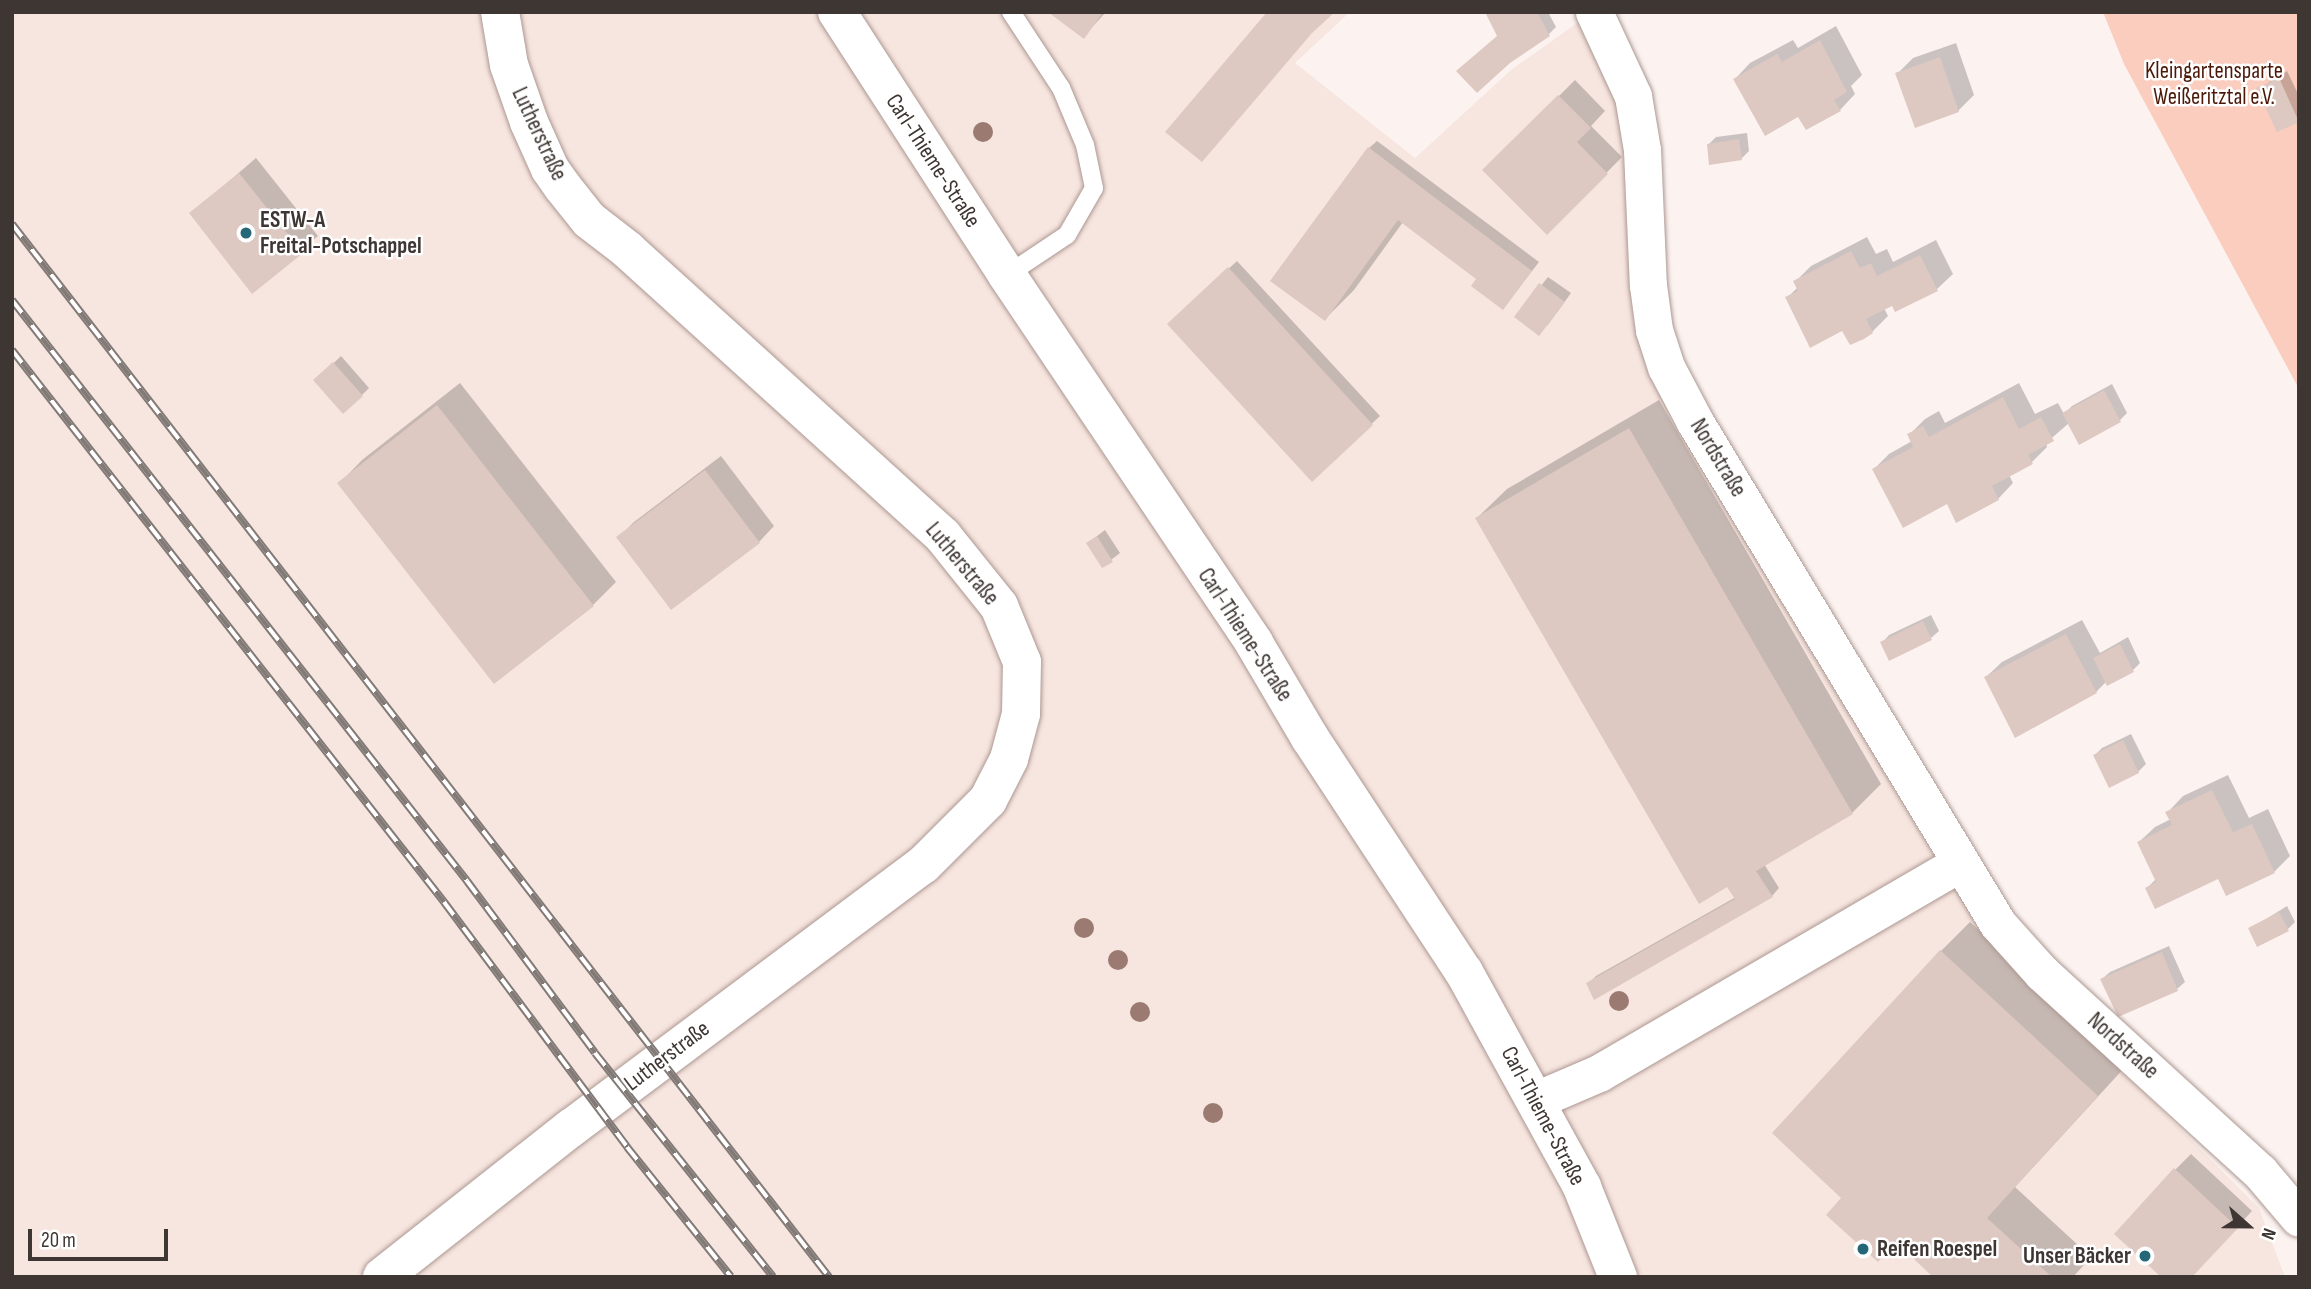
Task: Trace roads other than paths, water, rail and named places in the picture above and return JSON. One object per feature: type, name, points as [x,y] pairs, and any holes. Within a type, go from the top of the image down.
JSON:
[{"type":"main road","name":"Lutherstraße","points":[[382,1277],[571,1128],[923,865],[988,800],[1009,759],[1021,714],[1022,662],[999,606],[943,536],[628,250],[589,220],[562,186],[528,122],[509,65],[500,12]]},
{"type":"main road","name":"Carl-Thieme-Straße","points":[[837,12],[1007,275],[1254,643],[1310,738],[1464,972],[1582,1187],[1618,1277]]},
{"type":"street","name":"Nordstraße","points":[[1594,12],[1633,96],[1642,150],[1654,330],[1666,367],[1695,422],[1997,924],[2020,951],[2260,1172],[2299,1218]]},
{"type":"street","points":[[1535,1100],[1599,1073],[1960,863]]},
{"type":"lane","points":[[1007,275],[1067,235],[1094,188],[1085,145],[1061,88],[1011,12]]},
{"type":"railway","points":[[12,224],[829,1277]]},
{"type":"railway","points":[[12,300],[467,881],[595,1053],[773,1277]]},
{"type":"railway","points":[[12,350],[444,902],[627,1147],[731,1277]]},
{"type":"place","name":"ESTW-A Freital-Potschappel","points":[[246,233]]},
{"type":"place","name":"Reifen Roespel","points":[[1863,1249]]},
{"type":"place","name":"Unser Bäcker","points":[[2145,1256]]},
{"type":"park label","name":"Kleingartensparte Weißeritztal e.V.","points":[[2214,84]]}]
